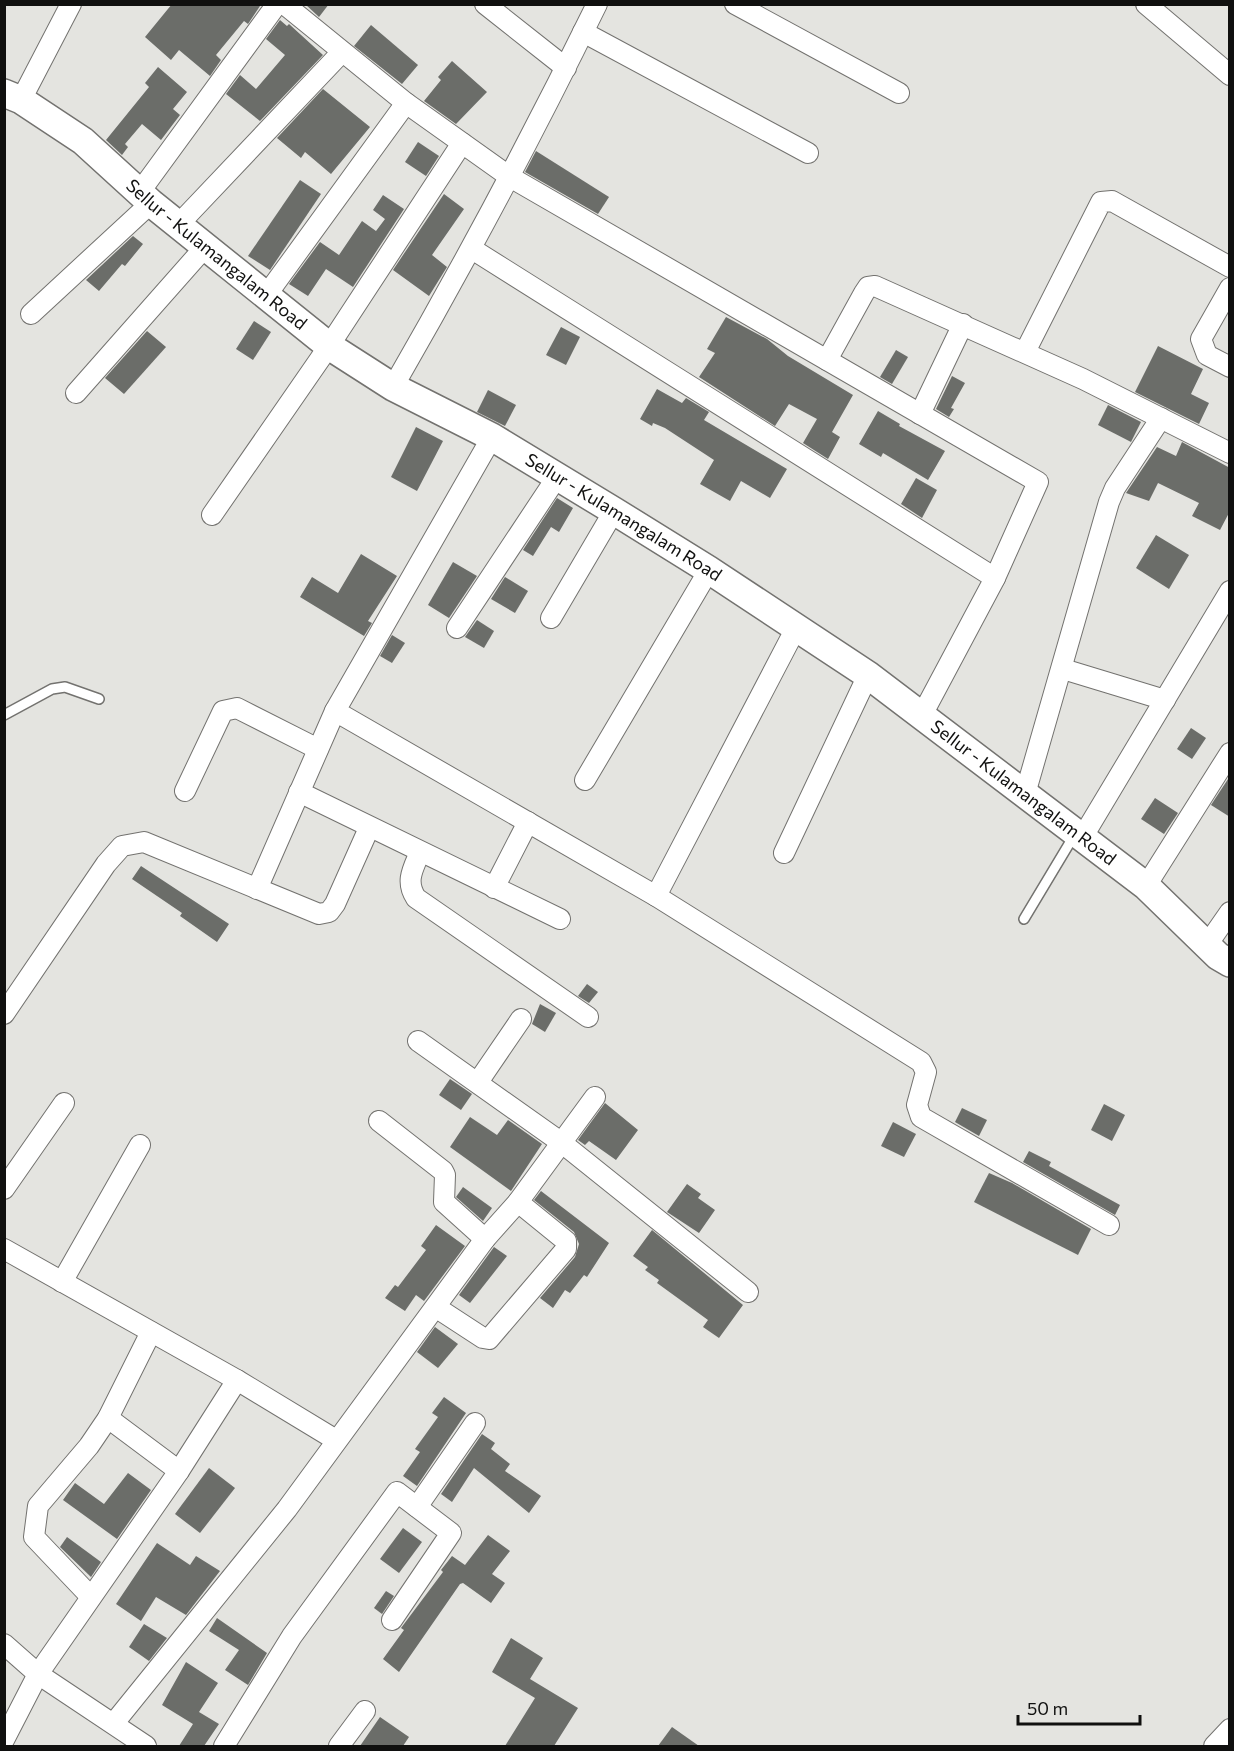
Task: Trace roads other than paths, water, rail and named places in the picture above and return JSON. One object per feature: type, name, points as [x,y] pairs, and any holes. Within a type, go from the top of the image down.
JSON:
[{"type":"main road","name":"Sellur - Kulamangalam Road","points":[[13,96],[83,141],[145,198],[265,297],[329,346],[393,387],[492,437],[614,511],[710,570],[868,675],[1146,886],[1207,945],[1230,963]]},
{"type":"street","points":[[13,96],[71,4]]},
{"type":"street","points":[[31,314],[145,198],[277,4]]},
{"type":"street","points":[[284,4],[405,103],[510,177],[1038,482],[995,578],[922,715]]},
{"type":"street","points":[[485,4],[566,68]]},
{"type":"street","points":[[393,387],[472,249],[597,4]]},
{"type":"street","points":[[735,4],[899,93]]},
{"type":"street","points":[[1146,4],[1230,75]]},
{"type":"street","points":[[583,32],[808,153]]},
{"type":"street","points":[[178,225],[342,52]]},
{"type":"street","points":[[265,297],[405,103]]},
{"type":"street","points":[[212,515],[329,346],[462,143]]},
{"type":"street","points":[[1025,352],[1101,202],[1112,201],[1230,267]]},
{"type":"street","points":[[76,393],[205,247]]},
{"type":"street","points":[[472,249],[995,578]]},
{"type":"street","points":[[827,360],[868,287],[875,286],[1025,352],[1230,453]]},
{"type":"street","points":[[1230,288],[1202,339],[1207,355],[1230,367]]},
{"type":"street","points":[[920,414],[963,324]]},
{"type":"street","points":[[1025,794],[1112,495],[1161,418]]},
{"type":"street","points":[[257,889],[335,711],[492,437]]},
{"type":"street","points":[[457,628],[557,477]]},
{"type":"street","points":[[551,618],[614,511]]},
{"type":"street","points":[[585,780],[710,570]]},
{"type":"street","points":[[1079,836],[1165,700],[1230,591]]},
{"type":"street","points":[[656,896],[796,628]]},
{"type":"street","points":[[1063,669],[1165,700]]},
{"type":"street","points":[[784,853],[868,675]]},
{"type":"street","points":[[185,790],[223,711],[229,708],[237,708],[318,749]]},
{"type":"street","points":[[335,711],[656,896],[921,1062],[926,1072],[917,1105],[921,1117],[1109,1225]]},
{"type":"street","points":[[1146,886],[1230,753]]},
{"type":"street","points":[[299,792],[560,920]]},
{"type":"street","points":[[494,888],[528,822]]},
{"type":"street","points":[[4,1014],[106,864],[122,846],[144,842],[319,914],[329,912],[369,828]]},
{"type":"street","points":[[420,852],[410,879],[410,888],[416,898],[588,1017]]},
{"type":"street","points":[[1207,945],[1230,912]]},
{"type":"street","points":[[478,1083],[521,1019]]},
{"type":"street","points":[[418,1041],[561,1143],[748,1292]]},
{"type":"street","points":[[114,1724],[287,1509],[336,1440],[437,1308],[485,1239],[518,1202],[595,1097]]},
{"type":"street","points":[[4,1190],[64,1103]]},
{"type":"street","points":[[379,1121],[443,1171],[445,1175],[444,1202],[485,1239]]},
{"type":"street","points":[[62,1282],[140,1145]]},
{"type":"street","points":[[437,1308],[483,1338],[489,1339],[566,1249],[566,1241],[518,1202]]},
{"type":"street","points":[[4,1249],[237,1380],[336,1440]]},
{"type":"street","points":[[91,1597],[34,1537],[38,1506],[89,1446],[108,1418],[151,1332]]},
{"type":"street","points":[[8,1742],[38,1674],[179,1471],[237,1380]]},
{"type":"street","points":[[108,1418],[179,1471]]},
{"type":"street","points":[[417,1507],[474,1423]]},
{"type":"street","points":[[224,1746],[292,1636],[397,1492],[451,1533],[392,1620]]},
{"type":"street","points":[[4,1644],[38,1674],[146,1746]]},
{"type":"street","points":[[339,1746],[364,1711]]},
{"type":"street","points":[[1214,1746],[1230,1730]]},
{"type":"lane","points":[[4,715],[52,688],[65,687],[99,699]]},
{"type":"lane","points":[[1024,920],[1079,836]]}]
